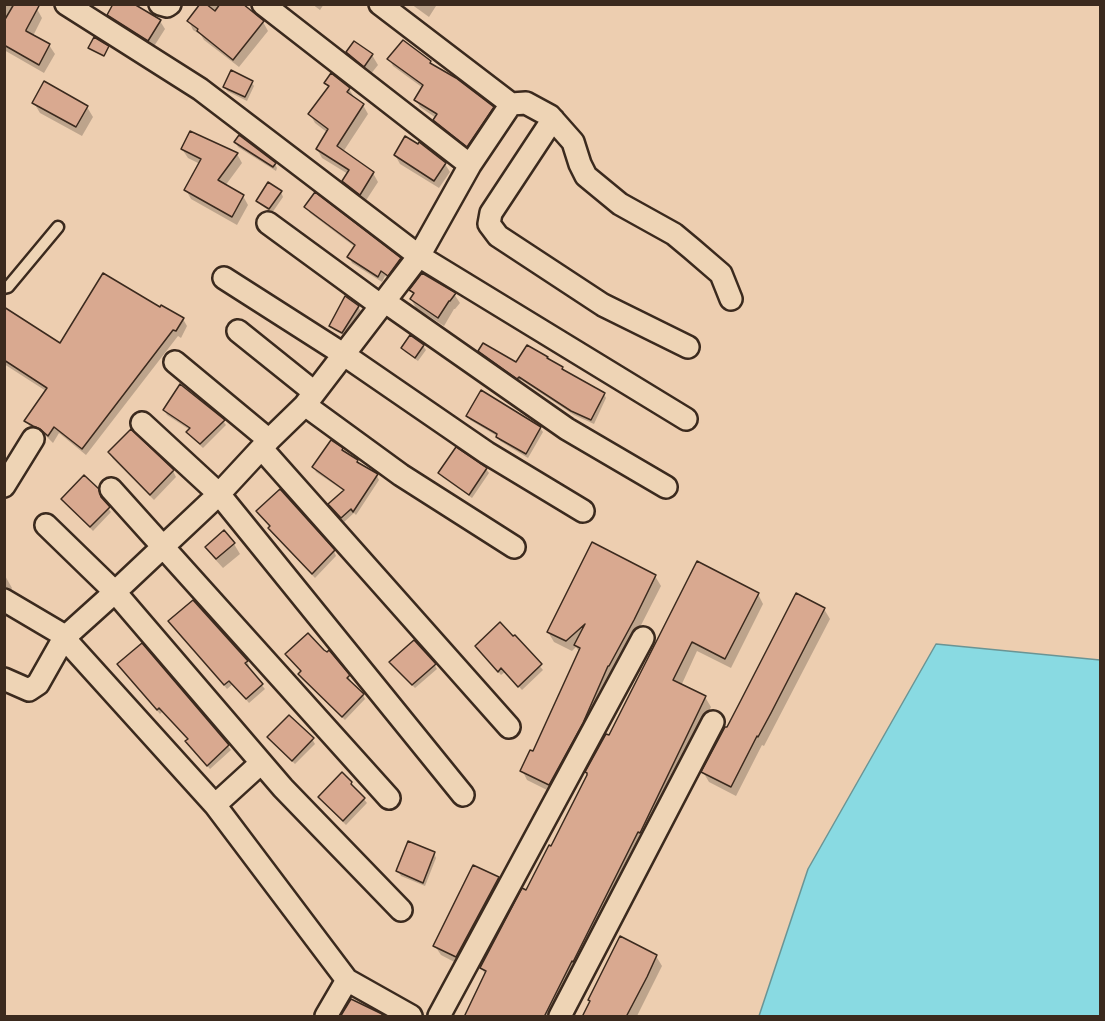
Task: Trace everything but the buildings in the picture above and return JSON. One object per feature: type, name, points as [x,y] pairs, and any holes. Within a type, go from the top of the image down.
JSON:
[{"type":"street","points":[[66,4],[200,89],[419,256],[686,419]]},
{"type":"street","points":[[160,4],[167,6],[170,4]]},
{"type":"street","points":[[263,4],[470,165]]},
{"type":"street","points":[[380,4],[511,104],[526,104],[550,116],[573,142],[586,176],[620,204],[674,234],[692,249],[721,274],[730,299]]},
{"type":"street","points":[[4,679],[28,690],[38,684],[65,637],[219,494],[309,399],[419,256],[470,165],[511,104]]},
{"type":"street","points":[[553,119],[491,213],[489,224],[498,236],[603,305],[687,346]]},
{"type":"street","points":[[268,223],[567,429],[666,487]]},
{"type":"street","points":[[224,278],[343,354],[487,453],[583,511]]},
{"type":"street","points":[[238,331],[309,399],[401,475],[514,547]]},
{"type":"street","points":[[175,362],[265,444],[509,727]]},
{"type":"street","points":[[142,423],[219,494],[463,795]]},
{"type":"street","points":[[4,486],[33,439]]},
{"type":"street","points":[[111,489],[389,798]]},
{"type":"street","points":[[46,525],[115,592],[283,788],[401,910]]},
{"type":"street","points":[[4,600],[65,637],[215,805],[347,980],[411,1017]]},
{"type":"street","points":[[439,1017],[643,638]]},
{"type":"street","points":[[560,1017],[713,722]]},
{"type":"street","points":[[215,805],[261,763]]},
{"type":"street","points":[[326,1017],[347,980]]},
{"type":"lane","points":[[4,288],[8,287],[58,227]]},
{"type":"water","points":[[936,644],[1100,660],[1100,1016],[759,1016],[808,869]]}]
